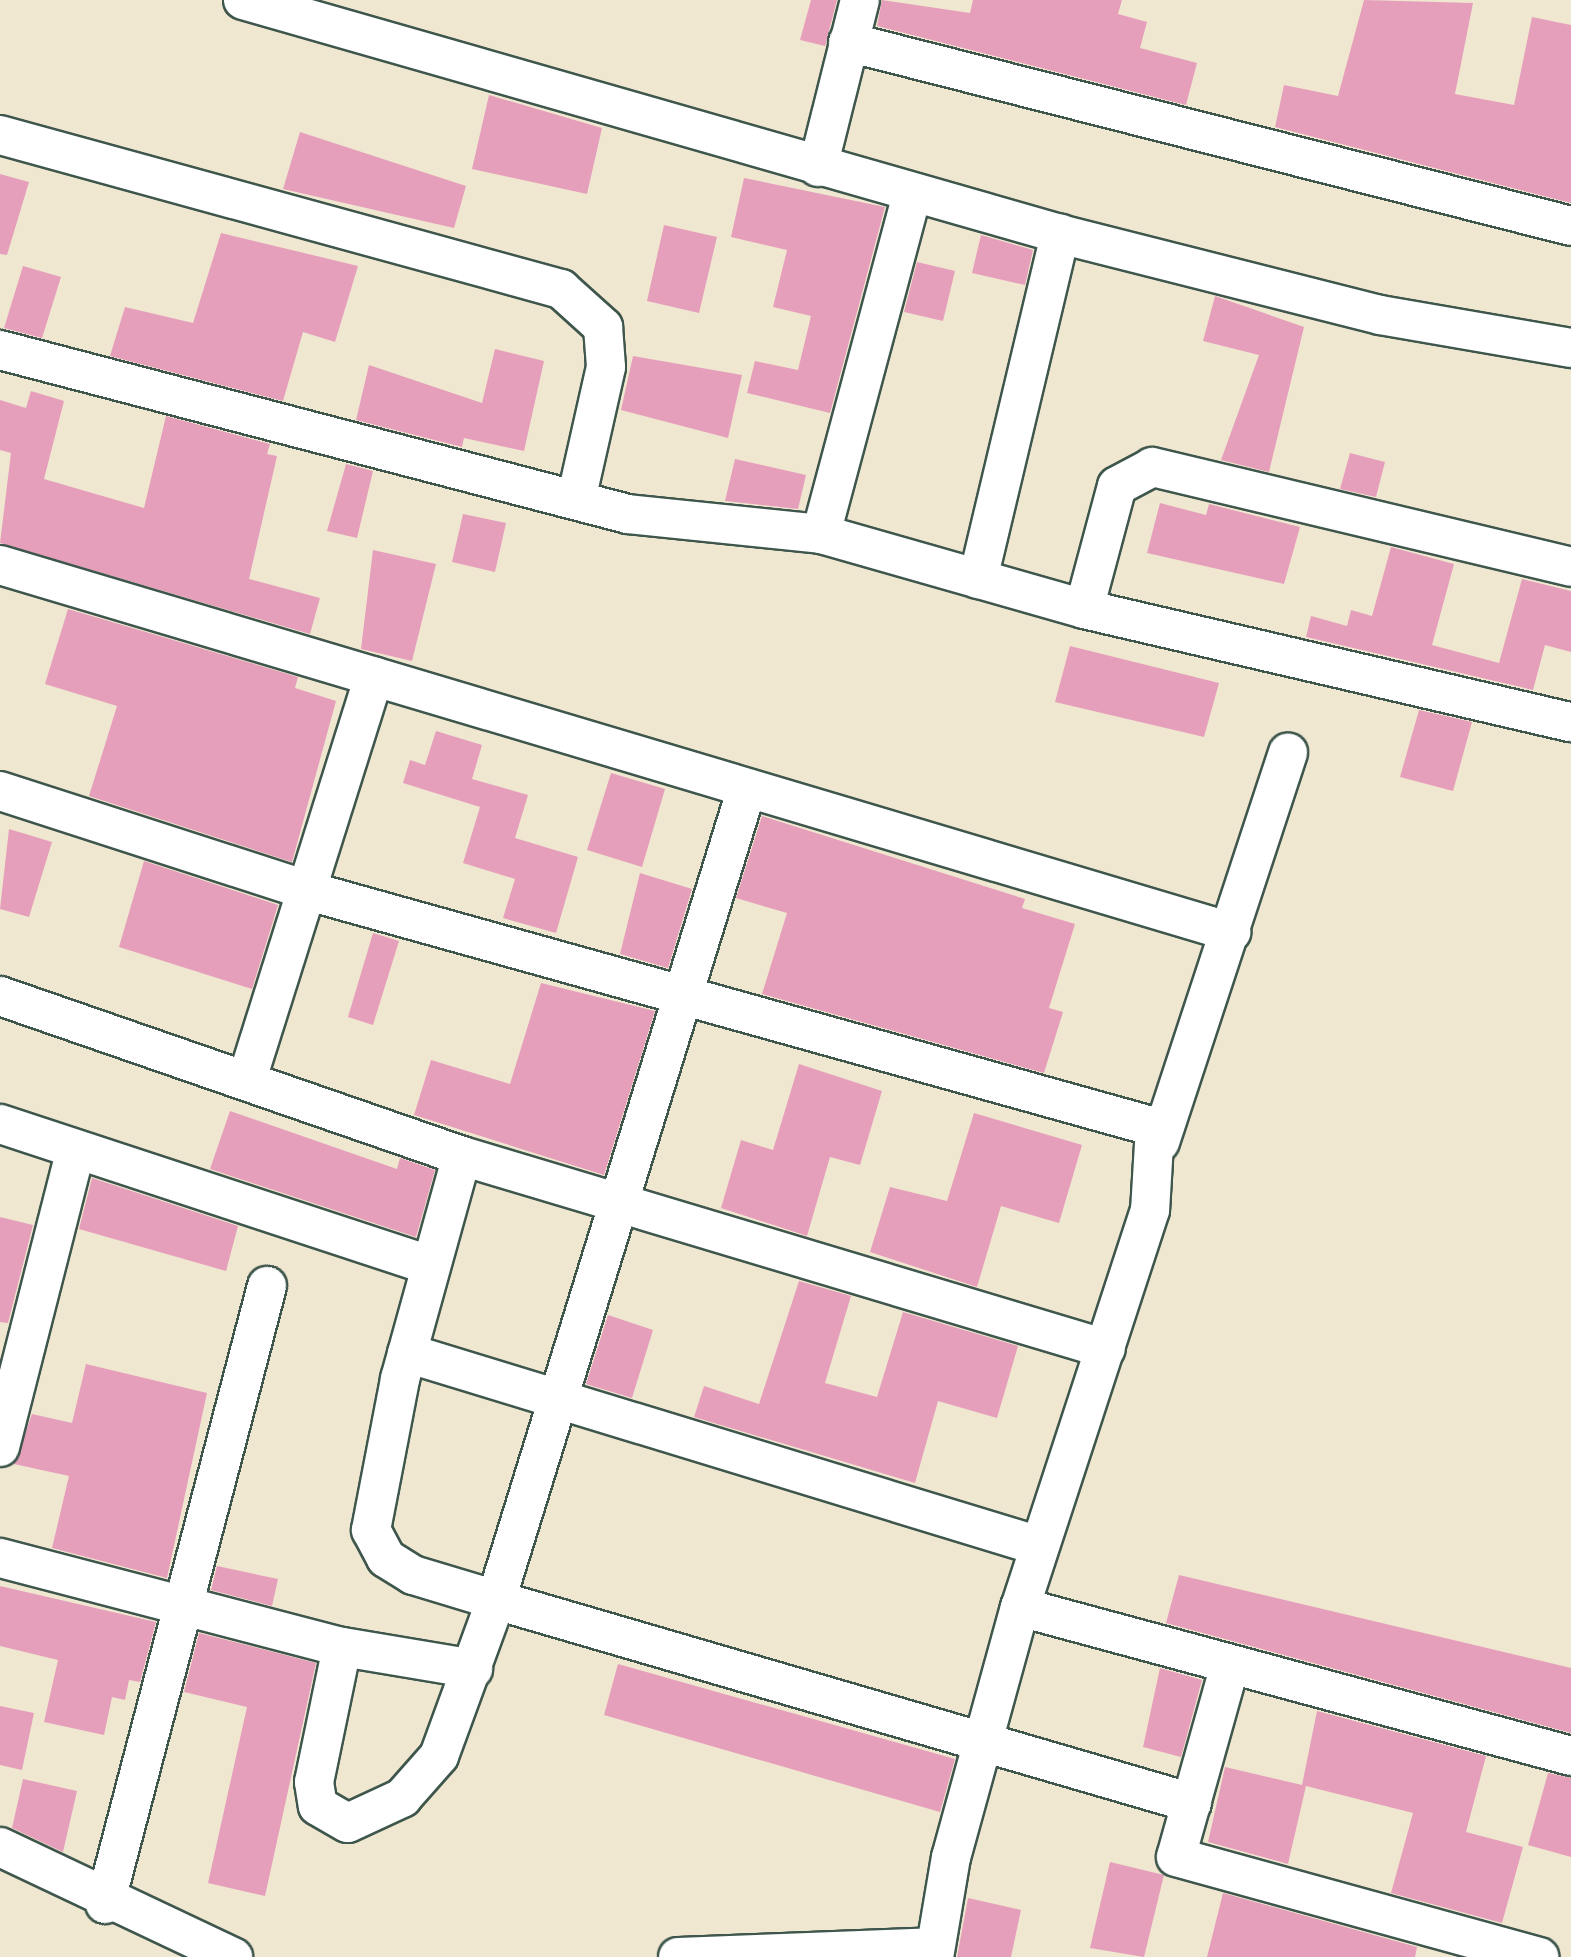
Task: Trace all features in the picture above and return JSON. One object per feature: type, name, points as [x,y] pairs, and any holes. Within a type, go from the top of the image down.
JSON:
[{"type":"street","points":[[243,0],[1060,234],[1380,315],[1571,348]]},
{"type":"street","points":[[818,167],[860,0]]},
{"type":"street","points":[[848,42],[1571,226]]},
{"type":"street","points":[[0,135],[561,289],[603,327],[606,367],[576,500]]},
{"type":"street","points":[[821,534],[912,194]]},
{"type":"street","points":[[978,579],[1060,234]]},
{"type":"street","points":[[0,350],[628,514],[821,534],[1084,609],[1571,722]]},
{"type":"street","points":[[1084,609],[1117,486],[1152,467],[1571,567]]},
{"type":"street","points":[[0,565],[1231,932]]},
{"type":"street","points":[[248,1076],[312,892],[374,676]]},
{"type":"street","points":[[678,1957],[934,1952],[982,1746],[1020,1607],[1106,1349],[1160,1142],[1288,753]]},
{"type":"street","points":[[342,1647],[314,1782],[318,1806],[348,1824],[402,1798],[439,1756],[473,1669],[685,1000],[747,788]]},
{"type":"street","points":[[0,791],[312,892],[685,1000],[1136,1116],[1160,1142]]},
{"type":"street","points":[[0,996],[248,1076],[462,1156],[1106,1349]]},
{"type":"street","points":[[0,1124],[74,1156],[430,1265]]},
{"type":"street","points":[[0,1447],[74,1156]]},
{"type":"street","points":[[462,1156],[407,1353],[371,1530],[386,1558],[412,1574],[496,1600],[982,1746],[1192,1803]]},
{"type":"street","points":[[105,1904],[267,1286]]},
{"type":"street","points":[[407,1353],[1039,1546]]},
{"type":"street","points":[[0,1558],[342,1647],[473,1669]]},
{"type":"street","points":[[1020,1607],[1571,1756]]},
{"type":"street","points":[[1230,1665],[1176,1857],[1539,1957]]},
{"type":"street","points":[[0,1846],[105,1904],[232,1957]]},
{"type":"building","points":[[811,0],[837,0],[825,46],[800,40]]},
{"type":"building","points":[[882,0],[970,13],[973,0],[1122,0],[1118,14],[1147,22],[1140,48],[1197,63],[1186,105],[877,26]]},
{"type":"building","points":[[1364,0],[1473,3],[1455,94],[1514,105],[1532,17],[1571,25],[1571,203],[1275,127],[1284,85],[1338,96]]},
{"type":"building","points":[[489,95],[602,128],[587,194],[472,169]]},
{"type":"building","points":[[300,132],[466,186],[454,228],[283,189]]},
{"type":"building","points":[[0,174],[29,182],[7,255],[0,254]]},
{"type":"building","points":[[744,178],[885,207],[830,413],[747,393],[755,361],[798,370],[811,316],[773,307],[787,250],[731,237]]},
{"type":"building","points":[[664,225],[717,237],[699,313],[647,301]]},
{"type":"building","points":[[221,233],[358,266],[335,342],[303,332],[283,401],[110,356],[125,307],[193,323]]},
{"type":"building","points":[[981,235],[1033,250],[1025,285],[972,273]]},
{"type":"building","points":[[917,262],[955,271],[943,321],[904,312]]},
{"type":"building","points":[[23,266],[61,277],[42,338],[4,328]]},
{"type":"building","points":[[1215,296],[1304,327],[1269,472],[1221,460],[1259,355],[1203,341]]},
{"type":"building","points":[[495,349],[544,361],[524,451],[464,438],[462,447],[356,420],[369,365],[482,403]]},
{"type":"building","points":[[633,356],[742,375],[728,438],[621,410]]},
{"type":"building","points":[[31,391],[64,401],[44,479],[144,508],[166,416],[270,444],[267,454],[277,456],[249,579],[320,598],[310,634],[0,543],[11,453],[0,450],[0,400],[26,408]]},
{"type":"building","points":[[1350,453],[1385,462],[1376,497],[1340,489]]},
{"type":"building","points":[[735,459],[806,475],[798,509],[725,501]]},
{"type":"building","points":[[346,464],[373,471],[357,538],[327,531]]},
{"type":"building","points":[[1160,503],[1206,515],[1209,504],[1300,527],[1284,584],[1147,553]]},
{"type":"building","points":[[463,514],[506,523],[495,572],[452,562]]},
{"type":"building","points":[[1391,547],[1454,564],[1432,645],[1499,663],[1522,579],[1571,591],[1571,652],[1545,645],[1533,690],[1306,637],[1311,616],[1347,626],[1351,610],[1372,616]]},
{"type":"building","points":[[373,550],[436,564],[412,661],[361,649]]},
{"type":"building","points":[[68,609],[298,677],[295,688],[336,701],[292,862],[89,796],[117,706],[45,684]]},
{"type":"building","points":[[1070,646],[1219,683],[1204,737],[1055,702]]},
{"type":"building","points":[[1419,710],[1472,722],[1453,791],[1400,777]]},
{"type":"building","points":[[436,731],[482,745],[472,779],[528,795],[515,838],[578,857],[556,933],[503,918],[515,879],[463,863],[480,807],[403,783],[410,760],[425,765]]},
{"type":"building","points":[[611,773],[665,789],[642,867],[587,850]]},
{"type":"building","points":[[762,816],[1025,899],[1022,908],[1075,924],[1049,1008],[1063,1012],[1044,1073],[762,994],[787,913],[736,898]]},
{"type":"building","points":[[9,829],[52,842],[29,917],[0,909]]},
{"type":"building","points":[[144,861],[278,905],[252,989],[119,947]]},
{"type":"building","points":[[640,873],[692,889],[668,968],[620,954]]},
{"type":"building","points":[[373,933],[399,941],[373,1025],[348,1017]]},
{"type":"building","points":[[541,983],[655,1011],[604,1175],[414,1115],[431,1060],[510,1084]]},
{"type":"building","points":[[799,1064],[882,1091],[860,1165],[830,1157],[807,1236],[721,1208],[741,1140],[773,1150]]},
{"type":"building","points":[[230,1111],[397,1169],[400,1158],[435,1170],[416,1237],[210,1169]]},
{"type":"building","points":[[974,1113],[1082,1145],[1059,1223],[1001,1206],[977,1287],[870,1252],[890,1187],[947,1201]]},
{"type":"building","points":[[92,1178],[238,1226],[226,1271],[79,1229]]},
{"type":"building","points":[[0,1217],[33,1225],[8,1323],[0,1322]]},
{"type":"building","points":[[799,1281],[851,1296],[825,1383],[877,1397],[903,1312],[1018,1346],[997,1418],[938,1401],[915,1483],[694,1417],[704,1386],[759,1404]]},
{"type":"building","points":[[608,1315],[653,1330],[632,1398],[586,1384]]},
{"type":"building","points":[[86,1364],[207,1393],[167,1578],[52,1548],[69,1476],[14,1464],[32,1414],[72,1423]]},
{"type":"building","points":[[217,1566],[278,1579],[272,1606],[211,1590]]},
{"type":"building","points":[[1179,1575],[1571,1668],[1571,1733],[1166,1623]]},
{"type":"building","points":[[0,1586],[156,1622],[140,1682],[129,1680],[125,1700],[112,1697],[104,1735],[44,1722],[58,1660],[0,1646]]},
{"type":"building","points":[[199,1633],[316,1663],[265,1896],[208,1883],[247,1707],[184,1692]]},
{"type":"building","points":[[618,1664],[955,1759],[940,1812],[604,1715]]},
{"type":"building","points":[[1160,1668],[1202,1680],[1181,1757],[1143,1747]]},
{"type":"building","points":[[0,1706],[34,1713],[22,1770],[0,1765]]},
{"type":"building","points":[[1317,1711],[1486,1756],[1466,1832],[1523,1847],[1502,1923],[1391,1893],[1413,1813],[1306,1786],[1288,1864],[1208,1842],[1225,1767],[1302,1785]]},
{"type":"building","points":[[1548,1773],[1571,1778],[1571,1857],[1528,1845]]},
{"type":"building","points":[[23,1779],[77,1791],[63,1852],[12,1828]]},
{"type":"building","points":[[1110,1862],[1164,1875],[1144,1957],[1090,1948]]},
{"type":"building","points":[[1223,1893],[1417,1947],[1415,1957],[1207,1957]]},
{"type":"building","points":[[968,1898],[1021,1910],[1011,1957],[957,1957]]}]
